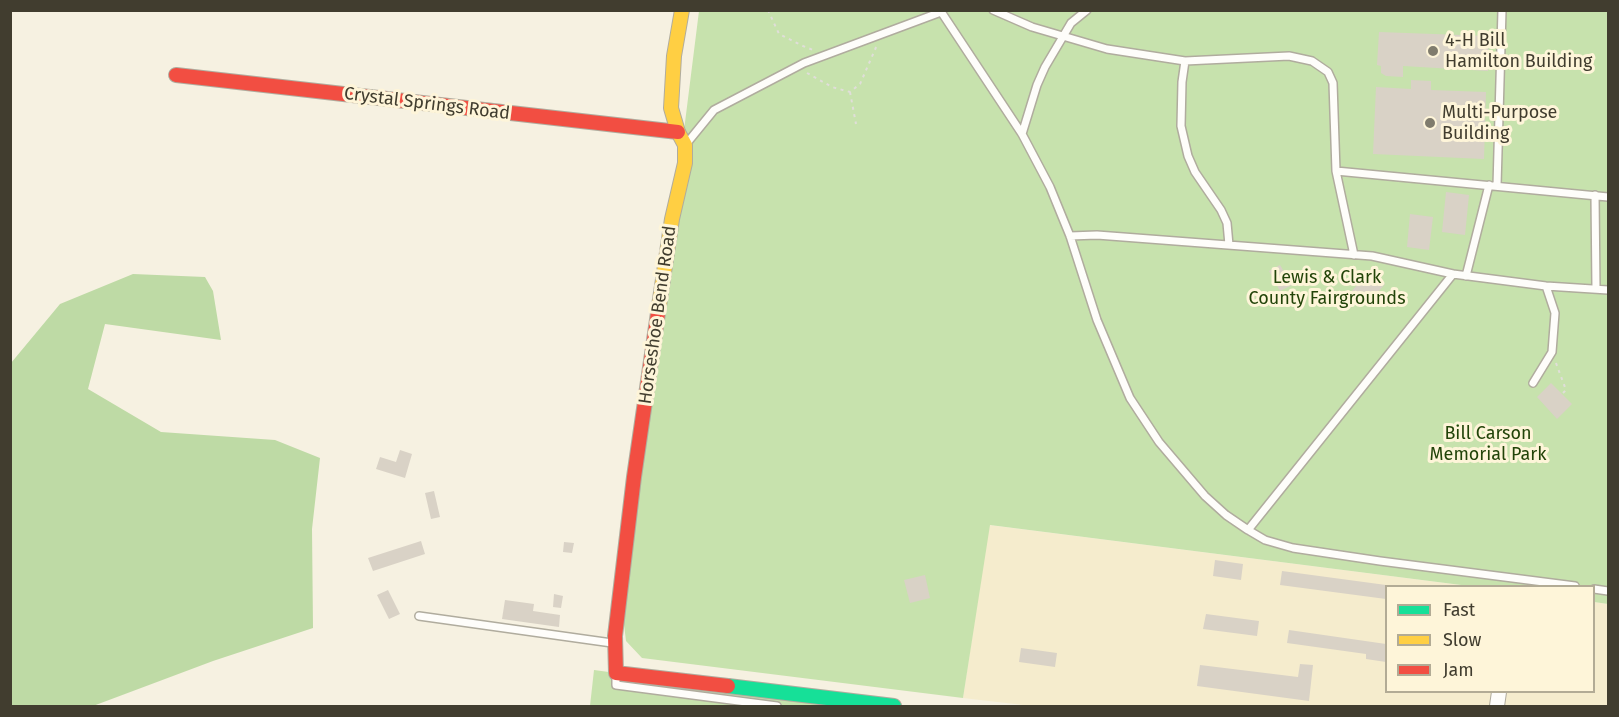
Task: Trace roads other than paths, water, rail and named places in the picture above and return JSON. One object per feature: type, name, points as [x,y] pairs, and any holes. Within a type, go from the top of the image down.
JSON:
[{"type":"street","name":"Horseshoe Bend Road","points":[[616,673],[616,624],[634,477],[670,231],[686,163],[671,108],[674,56],[682,10]]},
{"type":"street","name":"Crystal Springs Road","points":[[176,75],[681,139]]},
{"type":"street","points":[[616,673],[894,706]]},
{"type":"lane","points":[[993,10],[1032,27],[1107,49],[1185,61],[1289,56],[1312,61],[1328,72],[1333,83],[1336,171],[1354,255]]},
{"type":"lane","points":[[1022,134],[1045,67],[1071,23],[1087,10]]},
{"type":"lane","points":[[1497,186],[1502,10]]},
{"type":"lane","points":[[681,139],[714,110],[797,67],[940,11],[1022,134],[1050,187],[1070,236],[1097,320],[1130,398],[1159,442],[1205,496],[1226,515],[1248,530],[1265,540],[1293,548],[1567,585]]},
{"type":"lane","points":[[1185,61],[1181,126],[1195,172],[1221,210],[1227,223],[1229,245]]},
{"type":"lane","points":[[1336,171],[1608,197]]},
{"type":"lane","points":[[1466,276],[1489,186]]},
{"type":"lane","points":[[1594,195],[1596,289]]},
{"type":"lane","points":[[1070,236],[1097,235],[1372,256],[1466,276],[1546,286],[1608,290]]},
{"type":"lane","points":[[1248,530],[1453,274]]},
{"type":"lane","points":[[1533,383],[1552,352],[1555,313],[1546,286]]},
{"type":"lane","points":[[419,616],[615,644]]},
{"type":"lane","points":[[616,673],[616,685],[777,706]]},
{"type":"place","name":"4-H Bill Hamilton Building","points":[[1433,51]]},
{"type":"place","name":"Multi-Purpose Building","points":[[1430,123]]},
{"type":"park label","name":"Lewis & Clark County Fairgrounds","points":[[1327,288]]},
{"type":"park label","name":"Bill Carson Memorial Park","points":[[1488,444]]}]
